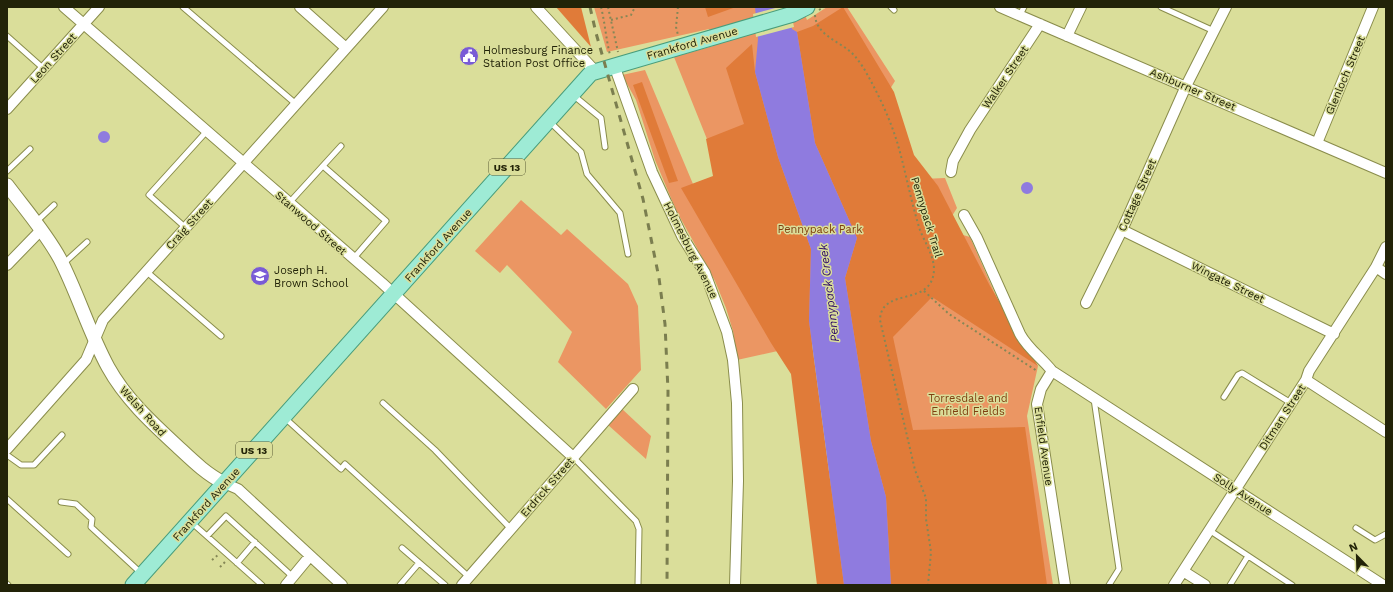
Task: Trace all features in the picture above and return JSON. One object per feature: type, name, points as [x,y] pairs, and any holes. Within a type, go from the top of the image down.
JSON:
[{"type":"main road","name":"Frankford Avenue","points":[[138,580],[572,94],[595,71],[616,59],[711,37],[812,10]]},
{"type":"street","name":"Stanwood Street","points":[[64,7],[288,204],[393,294],[573,457]]},
{"type":"street","name":"Leon Street","points":[[7,109],[99,7]]},
{"type":"street","points":[[300,7],[346,48]]},
{"type":"street","name":"Craig Street","points":[[7,449],[86,360],[103,320],[383,7]]},
{"type":"street","points":[[536,7],[595,71]]},
{"type":"street","name":"Ashburner Street","points":[[1000,7],[1022,11],[1040,24],[1386,173]]},
{"type":"street","points":[[1067,36],[1081,7]]},
{"type":"street","name":"Cottage Street","points":[[1086,303],[1122,230],[1186,86],[1226,7]]},
{"type":"street","name":"Glenloch Street","points":[[1317,143],[1373,7]]},
{"type":"street","name":"Walker Street","points":[[951,172],[953,161],[970,130],[1040,24]]},
{"type":"street","name":"Holmesburg Avenue","points":[[616,59],[652,172],[682,236],[705,273],[728,332],[733,360],[737,403],[738,482],[735,585]]},
{"type":"street","name":"Welsh Road","points":[[7,186],[38,226],[63,265],[79,299],[95,340],[113,376],[138,408],[210,476],[238,489],[342,585]]},
{"type":"street","points":[[964,215],[977,238],[1020,334],[1029,348],[1042,359],[1050,374],[1094,398]]},
{"type":"street","points":[[7,265],[38,226]]},
{"type":"street","name":"Wingate Street","points":[[1122,230],[1334,334]]},
{"type":"street","name":"Ditman Street","points":[[1174,585],[1306,380],[1309,371],[1376,267],[1386,247]]},
{"type":"street","points":[[1376,267],[1386,274]]},
{"type":"street","name":"Enfield Avenue","points":[[1050,374],[1041,389],[1037,404],[1065,585]]},
{"type":"street","points":[[1306,380],[1386,432]]},
{"type":"street","name":"Erdrick Street","points":[[462,585],[633,389]]},
{"type":"street","name":"Solly Avenue","points":[[1094,398],[1383,585]]},
{"type":"street","points":[[286,585],[310,556]]},
{"type":"street","points":[[1183,571],[1205,585]]},
{"type":"lane","points":[[183,7],[296,104]]},
{"type":"lane","points":[[1161,7],[1214,31]]},
{"type":"lane","points":[[7,36],[44,69]]},
{"type":"lane","points":[[572,94],[600,118],[605,147]]},
{"type":"lane","points":[[549,121],[581,152],[587,174],[620,213],[628,254]]},
{"type":"lane","points":[[186,228],[149,196],[206,132]]},
{"type":"lane","points":[[288,204],[341,146]]},
{"type":"lane","points":[[7,171],[30,149]]},
{"type":"lane","points":[[323,166],[386,221],[353,259]]},
{"type":"lane","points":[[38,226],[54,204]]},
{"type":"lane","points":[[63,265],[87,242]]},
{"type":"lane","points":[[147,272],[221,336]]},
{"type":"lane","points":[[1224,397],[1238,375],[1242,372],[1291,403]]},
{"type":"lane","points":[[1094,398],[1119,569],[1108,585]]},
{"type":"lane","points":[[383,403],[435,450],[510,529]]},
{"type":"lane","points":[[283,417],[341,468],[345,464],[470,577]]},
{"type":"lane","points":[[7,456],[21,465],[34,465],[62,435]]},
{"type":"lane","points":[[573,457],[636,521],[639,529],[638,585]]},
{"type":"lane","points":[[7,499],[68,554]]},
{"type":"lane","points":[[61,502],[76,504],[92,519],[91,527],[138,580]]},
{"type":"lane","points":[[207,536],[226,516],[293,577]]},
{"type":"lane","points":[[190,521],[262,585]]},
{"type":"lane","points":[[1356,528],[1375,540],[1386,534]]},
{"type":"lane","points":[[1209,530],[1292,585]]},
{"type":"lane","points":[[237,563],[255,542]]},
{"type":"lane","points":[[402,548],[445,585]]},
{"type":"lane","points":[[1230,585],[1248,556]]},
{"type":"lane","points":[[403,584],[419,563]]},
{"type":"path","points":[[601,7],[607,33],[606,40],[616,59]]},
{"type":"path","points":[[608,7],[616,59]]},
{"type":"path","points":[[611,20],[631,15],[635,7]]},
{"type":"path","points":[[678,7],[676,27],[678,36]]},
{"type":"path","name":"Pennypack Trail","points":[[812,10],[821,30],[858,59],[887,114],[898,144],[920,230],[932,256],[934,269],[932,280],[924,291]]},
{"type":"path","points":[[928,585],[931,552],[926,519],[926,498],[915,470],[880,320],[880,313],[886,304],[894,300],[924,291],[948,314],[974,331],[1050,374]]},
{"type":"path","points":[[212,560],[218,554]]},
{"type":"path","points":[[220,567],[226,561]]},
{"type":"green space","name":"Pennypack Park","points":[[594,7],[802,7],[807,20],[827,7],[847,7],[895,81],[885,97],[922,179],[945,178],[957,208],[952,216],[963,235],[970,237],[1014,337],[1038,366],[1027,416],[1053,585],[839,585],[818,342],[737,360],[733,331],[726,308],[715,281],[676,210],[655,160],[636,100],[622,75],[645,70],[693,184],[721,174],[674,57],[713,46],[709,29],[607,52]]},
{"type":"green space","points":[[521,200],[561,235],[567,229],[628,284],[638,306],[641,370],[606,409],[558,362],[572,332],[507,265],[500,273],[475,251]]},
{"type":"green space","points":[[621,408],[651,436],[646,459],[607,424]]},
{"type":"shaded area","points":[[556,7],[581,7],[591,47]]},
{"type":"shaded area","points":[[705,7],[736,7],[708,17]]},
{"type":"shaded area","points":[[843,7],[894,92],[914,155],[938,186],[990,286],[1038,366],[932,297],[893,337],[913,430],[1025,427],[1047,585],[891,585],[886,497],[871,441],[845,278],[857,238],[815,143],[797,32],[813,26]]},
{"type":"shaded area","points":[[752,44],[755,72],[778,157],[811,249],[809,321],[844,585],[817,585],[791,374],[771,343],[681,188],[713,176],[706,139],[744,124],[726,68]]},
{"type":"shaded area","points":[[642,82],[678,181],[669,183],[633,85]]},
{"type":"water","name":"Pennypack Creek","points":[[755,7],[788,7],[792,29],[797,32],[815,143],[857,238],[845,278],[871,441],[886,497],[891,585],[844,585],[809,321],[811,249],[778,157],[755,72],[758,39]]},
{"type":"water","points":[[104,131],[108,133],[110,137],[108,141],[104,143],[100,141],[98,137],[100,133]]},
{"type":"water","points":[[1025,182],[1029,182],[1033,188],[1029,194],[1025,194],[1021,190],[1021,186]]},
{"type":"pier","points":[[779,7],[790,7],[794,27],[756,37],[753,14]]},
{"type":"railway","points":[[590,7],[643,199],[659,278],[665,324],[668,391],[667,585]]},
{"type":"place","name":"Holmesburg Finance Station Post Office","points":[[469,56]]},
{"type":"place","name":"Joseph H. Brown School","points":[[260,276]]},
{"type":"park label","name":"Torresdale and Enfield Fields","points":[[968,404]]}]
